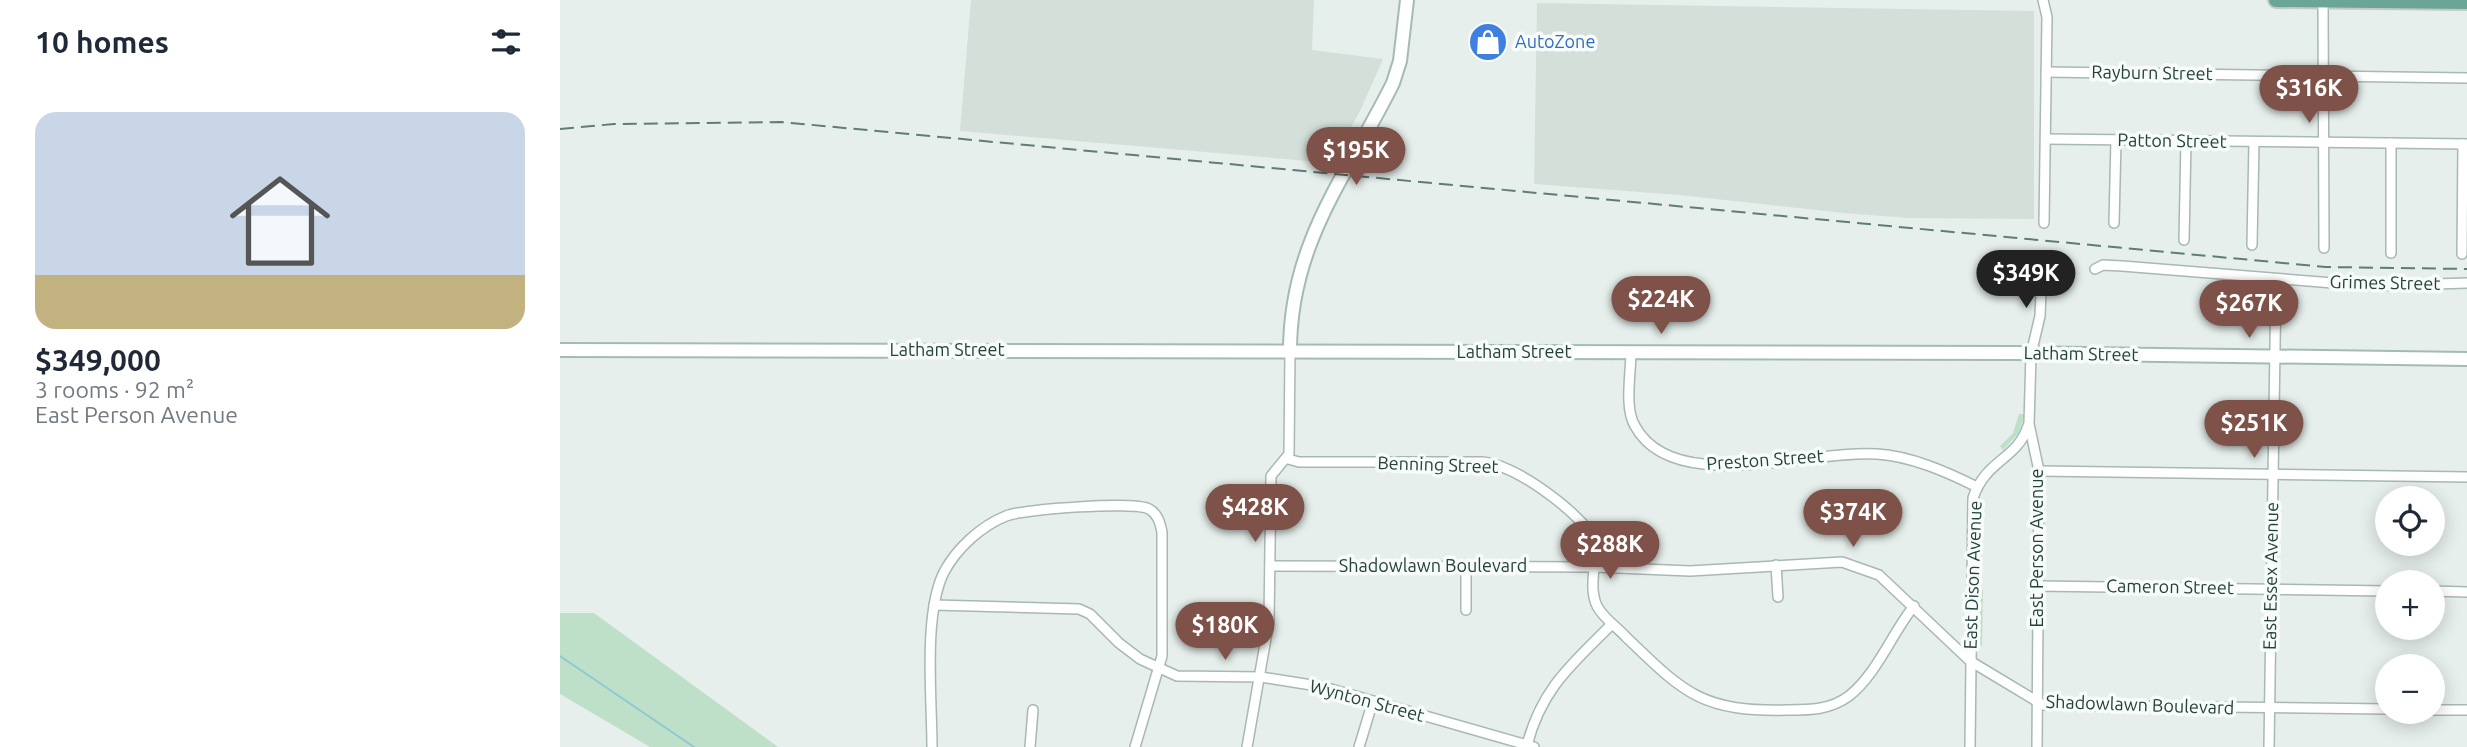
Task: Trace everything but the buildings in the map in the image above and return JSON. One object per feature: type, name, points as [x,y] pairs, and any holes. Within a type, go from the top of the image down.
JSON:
[{"type":"main road","points":[[2276,0],[2467,2]]},
{"type":"street","points":[[1247,747],[1269,621],[1271,476],[1288,459],[1291,319],[1302,261],[1317,224],[1393,83],[1400,61],[1407,0]]},
{"type":"street","points":[[2043,0],[2047,17],[2044,223]]},
{"type":"street","points":[[2323,1],[2324,248]]},
{"type":"street","name":"Rayburn Street","points":[[2046,72],[2467,78]]},
{"type":"street","name":"Patton Street","points":[[2046,139],[2465,144]]},
{"type":"street","points":[[2114,223],[2116,140]]},
{"type":"street","points":[[2184,240],[2186,141]]},
{"type":"street","points":[[2252,245],[2254,142]]},
{"type":"street","points":[[2391,143],[2391,253]]},
{"type":"street","points":[[2462,254],[2465,144]]},
{"type":"street","name":"Grimes Street","points":[[2095,269],[2102,265],[2122,266],[2276,280],[2409,287],[2467,283]]},
{"type":"street","name":"East Person Avenue","points":[[2037,747],[2039,471],[2029,424],[2031,354],[2040,316],[2042,267]]},
{"type":"street","name":"East Essex Avenue","points":[[2269,747],[2276,280]]},
{"type":"street","name":"Latham Street","points":[[560,350],[1631,352],[2467,359]]},
{"type":"street","name":"Preston Street","points":[[1631,352],[1633,423],[1647,441],[1673,459],[1703,465],[1873,453],[1918,462],[1977,487]]},
{"type":"street","name":"East Dison Avenue","points":[[1970,747],[1972,504],[1977,487],[1991,466],[2020,445],[2029,424]]},
{"type":"street","name":"Benning Street","points":[[1288,459],[1299,462],[1475,462],[1507,467],[1522,475],[1586,527],[1594,541],[1596,601],[1612,624],[1672,682],[1703,700],[1739,710],[1813,710],[1837,703],[1855,691],[1914,606]]},
{"type":"street","points":[[2039,471],[2467,477]]},
{"type":"street","points":[[932,747],[934,605],[944,572],[960,549],[984,528],[1007,516],[1035,510],[1131,506],[1149,508],[1158,517],[1162,532],[1161,656],[1135,747]]},
{"type":"street","name":"Shadowlawn Boulevard","points":[[1270,566],[1595,567],[1690,571],[1831,561],[1861,566],[1885,579],[1970,661],[2043,705],[2375,709]]},
{"type":"street","points":[[1776,565],[1778,597]]},
{"type":"street","points":[[1466,566],[1466,610]]},
{"type":"street","name":"Cameron Street","points":[[2037,586],[2375,590]]},
{"type":"street","points":[[2445,591],[2467,592]]},
{"type":"street","name":"Wynton Street","points":[[934,605],[1079,609],[1098,620],[1119,643],[1177,676],[1261,677],[1327,687],[1530,746]]},
{"type":"street","points":[[1530,746],[1539,708],[1551,686],[1612,624]]},
{"type":"street","points":[[1359,747],[1373,701]]},
{"type":"street","points":[[1030,747],[1033,710]]},
{"type":"street","points":[[2445,710],[2467,710]]},
{"type":"shaded area","points":[[971,0],[1314,0],[1312,50],[1383,59],[1361,109],[1332,163],[960,131]]},
{"type":"shaded area","points":[[1537,3],[2034,11],[2034,219],[1909,218],[1679,195],[1534,184]]},
{"type":"green space","points":[[2019,414],[2025,414],[2019,433],[2003,450],[2000,446],[2013,433]]},
{"type":"green space","points":[[1978,589],[1983,589],[1982,646],[1977,645]]},
{"type":"green space","points":[[560,613],[594,613],[778,747],[650,747],[560,694]]},
{"type":"waterway","points":[[560,656],[694,747]]},
{"type":"railway","points":[[560,129],[614,124],[781,122],[2326,267],[2467,269]]},
{"type":"place","name":"AutoZone","points":[[1488,42]]}]
